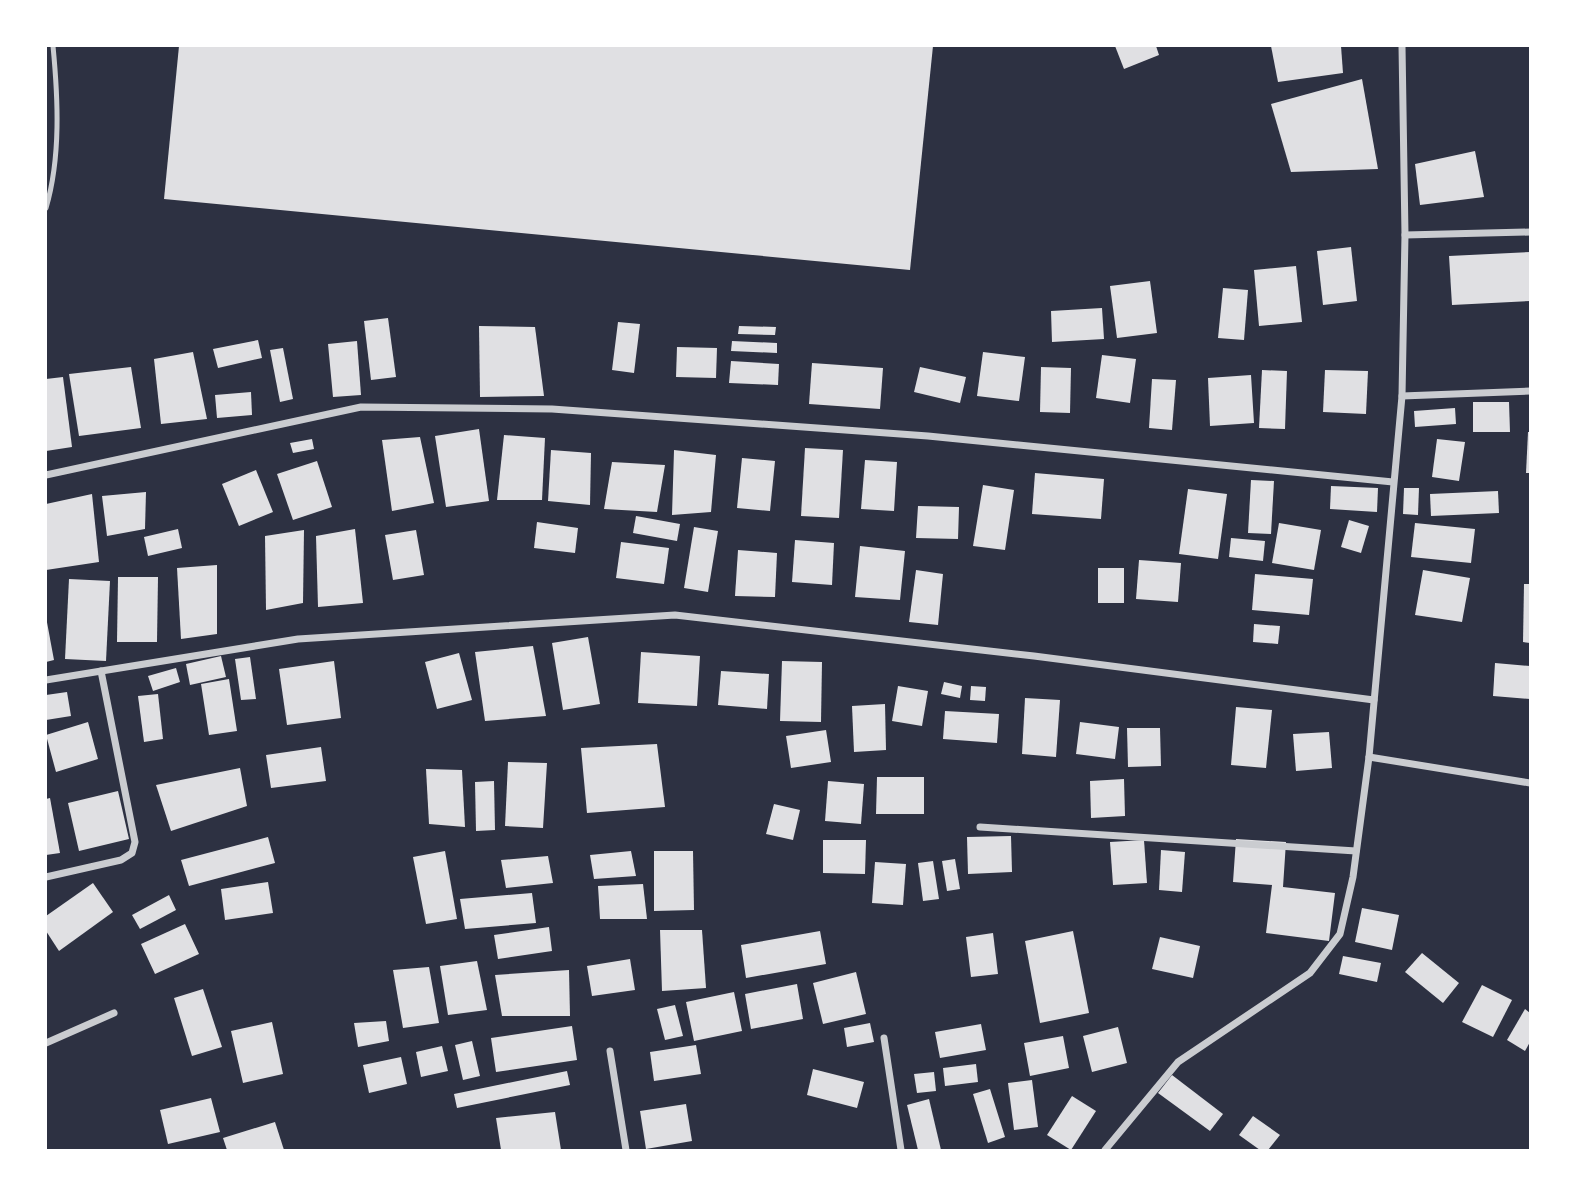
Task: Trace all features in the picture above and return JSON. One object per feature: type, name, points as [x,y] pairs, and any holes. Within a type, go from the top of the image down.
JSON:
[{"type":"street","points":[[1105,1150],[1178,1062],[1310,973],[1340,934],[1356,850],[1369,757],[1402,396],[1405,235],[1402,46]]},
{"type":"street","points":[[1405,235],[1531,232]]},
{"type":"street","points":[[1402,396],[1531,391]]},
{"type":"street","points":[[46,475],[361,407],[552,409],[928,436],[1393,482]]},
{"type":"street","points":[[46,680],[298,639],[675,615],[1034,656],[1374,700]]},
{"type":"street","points":[[46,877],[121,860],[132,853],[135,842],[101,671]]},
{"type":"street","points":[[1369,757],[1531,783]]},
{"type":"street","points":[[980,827],[1356,850]]},
{"type":"street","points":[[46,1042],[114,1013]]},
{"type":"street","points":[[884,1038],[901,1150]]},
{"type":"street","points":[[610,1051],[626,1150]]},
{"type":"lane","points":[[46,208],[52,184],[57,90],[53,46]]},
{"type":"building","points":[[179,46],[933,46],[910,270],[164,199]]},
{"type":"building","points":[[1115,46],[1156,46],[1159,55],[1124,69]]},
{"type":"building","points":[[1271,46],[1341,46],[1343,73],[1278,82]]},
{"type":"building","points":[[1362,79],[1378,169],[1291,172],[1271,104]]},
{"type":"building","points":[[1475,151],[1484,197],[1420,205],[1415,164]]},
{"type":"building","points":[[1351,247],[1357,301],[1323,305],[1317,251]]},
{"type":"building","points":[[1530,252],[1530,301],[1452,305],[1449,256]]},
{"type":"building","points":[[1296,266],[1302,322],[1259,326],[1254,270]]},
{"type":"building","points":[[1150,281],[1157,333],[1117,338],[1110,286]]},
{"type":"building","points":[[1223,288],[1248,290],[1244,340],[1218,338]]},
{"type":"building","points":[[1102,308],[1104,339],[1052,342],[1051,311]]},
{"type":"building","points":[[388,318],[396,377],[371,380],[364,321]]},
{"type":"building","points":[[618,322],[640,324],[634,373],[612,370]]},
{"type":"building","points":[[479,326],[535,327],[544,396],[480,397]]},
{"type":"building","points":[[739,326],[776,327],[775,335],[738,334]]},
{"type":"building","points":[[258,340],[262,358],[218,368],[213,349]]},
{"type":"building","points":[[357,341],[361,395],[333,397],[328,344]]},
{"type":"building","points":[[732,341],[777,343],[777,353],[731,351]]},
{"type":"building","points":[[677,347],[717,348],[716,378],[676,377]]},
{"type":"building","points":[[283,348],[293,399],[280,402],[270,350]]},
{"type":"building","points":[[193,352],[207,419],[161,424],[154,359]]},
{"type":"building","points":[[983,352],[1025,357],[1019,401],[977,396]]},
{"type":"building","points":[[1102,355],[1136,359],[1130,403],[1096,398]]},
{"type":"building","points":[[731,361],[779,364],[778,385],[729,383]]},
{"type":"building","points":[[812,363],[883,368],[880,409],[809,404]]},
{"type":"building","points":[[131,367],[141,428],[79,436],[69,374]]},
{"type":"building","points":[[920,367],[966,377],[960,403],[914,392]]},
{"type":"building","points":[[1041,367],[1071,368],[1070,413],[1040,412]]},
{"type":"building","points":[[1262,370],[1287,371],[1285,429],[1259,428]]},
{"type":"building","points":[[1325,370],[1368,371],[1366,414],[1323,412]]},
{"type":"building","points":[[1251,375],[1254,423],[1210,426],[1208,378]]},
{"type":"building","points":[[63,377],[72,447],[46,451],[46,379]]},
{"type":"building","points":[[1152,379],[1176,380],[1172,430],[1149,428]]},
{"type":"building","points":[[251,392],[252,415],[217,418],[215,395]]},
{"type":"building","points":[[1473,402],[1509,402],[1510,432],[1473,432]]},
{"type":"building","points":[[1455,408],[1456,424],[1415,427],[1414,411]]},
{"type":"building","points":[[479,429],[489,501],[446,507],[435,436]]},
{"type":"building","points":[[1528,432],[1530,473],[1526,473]]},
{"type":"building","points":[[504,435],[545,438],[542,500],[497,500]]},
{"type":"building","points":[[420,437],[434,503],[392,511],[382,440]]},
{"type":"building","points":[[312,439],[314,449],[293,453],[290,443]]},
{"type":"building","points":[[1437,439],[1465,442],[1459,481],[1432,477]]},
{"type":"building","points":[[805,448],[843,450],[839,518],[801,516]]},
{"type":"building","points":[[551,450],[591,453],[590,505],[548,501]]},
{"type":"building","points":[[674,450],[716,455],[711,512],[672,515]]},
{"type":"building","points":[[742,458],[775,461],[770,511],[737,508]]},
{"type":"building","points":[[865,460],[897,462],[894,511],[861,509]]},
{"type":"building","points":[[317,461],[332,507],[293,520],[277,474]]},
{"type":"building","points":[[612,462],[665,465],[657,512],[604,509]]},
{"type":"building","points":[[256,470],[273,512],[239,526],[222,484]]},
{"type":"building","points":[[1035,473],[1104,479],[1101,519],[1032,514]]},
{"type":"building","points":[[1251,480],[1274,481],[1271,534],[1248,533]]},
{"type":"building","points":[[983,485],[1014,490],[1005,550],[973,546]]},
{"type":"building","points":[[1331,486],[1378,488],[1377,512],[1330,509]]},
{"type":"building","points":[[1404,488],[1419,488],[1418,515],[1403,514]]},
{"type":"building","points":[[1188,489],[1227,494],[1218,559],[1179,554]]},
{"type":"building","points":[[1498,491],[1499,513],[1431,516],[1430,494]]},
{"type":"building","points":[[146,492],[145,529],[107,536],[102,496]]},
{"type":"building","points":[[92,494],[99,562],[46,570],[46,504]]},
{"type":"building","points":[[918,506],[959,507],[958,539],[916,538]]},
{"type":"building","points":[[636,516],[680,524],[677,541],[633,533]]},
{"type":"building","points":[[1349,520],[1369,526],[1361,553],[1341,547]]},
{"type":"building","points":[[537,522],[578,528],[575,553],[534,548]]},
{"type":"building","points":[[1279,523],[1321,530],[1314,570],[1272,563]]},
{"type":"building","points":[[1415,523],[1475,529],[1471,563],[1411,557]]},
{"type":"building","points":[[694,527],[718,531],[708,592],[684,588]]},
{"type":"building","points":[[178,529],[182,548],[148,556],[144,537]]},
{"type":"building","points":[[355,529],[363,603],[318,607],[316,536]]},
{"type":"building","points":[[304,530],[303,603],[266,610],[265,536]]},
{"type":"building","points":[[416,530],[424,575],[393,580],[385,535]]},
{"type":"building","points":[[1231,538],[1265,541],[1263,561],[1229,557]]},
{"type":"building","points":[[795,540],[834,543],[832,585],[792,582]]},
{"type":"building","points":[[621,542],[669,548],[664,584],[616,578]]},
{"type":"building","points":[[860,546],[905,551],[900,600],[855,597]]},
{"type":"building","points":[[738,550],[777,553],[775,597],[735,596]]},
{"type":"building","points":[[1139,560],[1181,563],[1178,602],[1136,599]]},
{"type":"building","points":[[217,565],[217,634],[181,639],[177,568]]},
{"type":"building","points":[[1098,568],[1124,568],[1124,603],[1098,603]]},
{"type":"building","points":[[916,570],[943,574],[938,625],[909,622]]},
{"type":"building","points":[[1423,570],[1470,578],[1462,622],[1415,615]]},
{"type":"building","points":[[1255,574],[1313,579],[1309,615],[1252,610]]},
{"type":"building","points":[[118,577],[158,577],[157,642],[117,642]]},
{"type":"building","points":[[69,579],[110,581],[106,661],[65,659]]},
{"type":"building","points":[[1524,584],[1530,584],[1530,643],[1523,642]]},
{"type":"building","points":[[46,617],[54,660],[46,662]]},
{"type":"building","points":[[1254,624],[1280,626],[1278,644],[1253,642]]},
{"type":"building","points":[[588,637],[600,704],[563,710],[552,643]]},
{"type":"building","points":[[533,646],[546,716],[485,721],[475,652]]},
{"type":"building","points":[[641,652],[700,656],[697,706],[638,703]]},
{"type":"building","points":[[459,653],[472,700],[437,709],[425,662]]},
{"type":"building","points":[[221,656],[226,677],[190,685],[186,664]]},
{"type":"building","points":[[250,657],[256,699],[241,700],[235,659]]},
{"type":"building","points":[[334,661],[341,718],[287,725],[279,669]]},
{"type":"building","points":[[782,661],[822,662],[821,722],[780,721]]},
{"type":"building","points":[[1495,663],[1530,666],[1530,699],[1493,696]]},
{"type":"building","points":[[176,668],[180,682],[153,691],[148,676]]},
{"type":"building","points":[[721,671],[769,674],[767,709],[718,705]]},
{"type":"building","points":[[229,679],[237,731],[209,735],[201,684]]},
{"type":"building","points":[[944,682],[962,686],[960,698],[941,694]]},
{"type":"building","points":[[898,686],[928,691],[922,726],[892,721]]},
{"type":"building","points":[[971,686],[986,687],[985,701],[970,700]]},
{"type":"building","points":[[67,692],[71,716],[46,720],[46,695]]},
{"type":"building","points":[[158,694],[163,739],[144,742],[138,696]]},
{"type":"building","points":[[1025,698],[1060,700],[1056,757],[1022,754]]},
{"type":"building","points":[[885,704],[886,750],[854,752],[852,706]]},
{"type":"building","points":[[1236,707],[1272,710],[1266,768],[1231,765]]},
{"type":"building","points":[[945,711],[999,714],[997,743],[943,739]]},
{"type":"building","points":[[88,722],[98,759],[56,772],[46,735]]},
{"type":"building","points":[[1080,722],[1119,727],[1115,759],[1076,754]]},
{"type":"building","points":[[1127,728],[1160,728],[1161,766],[1128,767]]},
{"type":"building","points":[[826,730],[831,762],[791,768],[786,736]]},
{"type":"building","points":[[1329,732],[1332,768],[1296,771],[1293,734]]},
{"type":"building","points":[[657,744],[665,807],[587,813],[581,748]]},
{"type":"building","points":[[321,747],[326,781],[271,788],[266,755]]},
{"type":"building","points":[[508,762],[547,763],[543,828],[505,826]]},
{"type":"building","points":[[240,768],[247,806],[171,831],[156,785]]},
{"type":"building","points":[[426,769],[462,770],[465,827],[429,824]]},
{"type":"building","points":[[877,777],[924,777],[924,814],[876,814]]},
{"type":"building","points":[[1124,779],[1125,816],[1091,818],[1090,781]]},
{"type":"building","points":[[494,781],[495,830],[476,831],[475,782]]},
{"type":"building","points":[[828,781],[864,784],[861,824],[825,821]]},
{"type":"building","points":[[118,791],[129,839],[79,851],[68,803]]},
{"type":"building","points":[[50,798],[60,853],[46,855],[46,799]]},
{"type":"building","points":[[774,804],[800,810],[793,840],[766,834]]},
{"type":"building","points":[[1011,836],[1012,872],[968,874],[967,837]]},
{"type":"building","points":[[268,837],[275,863],[189,886],[181,860]]},
{"type":"building","points":[[1236,839],[1286,842],[1283,887],[1335,893],[1329,941],[1266,933],[1272,885],[1233,882]]},
{"type":"building","points":[[823,840],[866,840],[865,874],[823,873]]},
{"type":"building","points":[[1144,840],[1147,883],[1113,885],[1110,842]]},
{"type":"building","points":[[1161,850],[1185,852],[1182,892],[1159,890]]},
{"type":"building","points":[[445,851],[457,919],[426,924],[413,857]]},
{"type":"building","points":[[631,851],[636,876],[594,879],[590,855]]},
{"type":"building","points":[[654,851],[693,851],[694,910],[654,911]]},
{"type":"building","points":[[548,856],[553,883],[506,888],[501,860]]},
{"type":"building","points":[[955,859],[960,889],[947,891],[942,861]]},
{"type":"building","points":[[933,861],[939,899],[923,901],[918,863]]},
{"type":"building","points":[[875,862],[906,864],[903,905],[872,903]]},
{"type":"building","points":[[268,882],[273,913],[225,920],[221,889]]},
{"type":"building","points":[[93,883],[113,912],[59,951],[46,931],[46,916]]},
{"type":"building","points":[[643,884],[647,919],[600,919],[598,886]]},
{"type":"building","points":[[532,893],[536,923],[465,929],[460,899]]},
{"type":"building","points":[[169,895],[176,910],[140,929],[132,915]]},
{"type":"building","points":[[1362,908],[1399,915],[1392,950],[1355,942]]},
{"type":"building","points":[[185,924],[199,954],[155,974],[141,944]]},
{"type":"building","points":[[549,927],[552,951],[498,959],[494,935]]},
{"type":"building","points":[[660,930],[702,930],[706,988],[662,991]]},
{"type":"building","points":[[820,931],[826,964],[746,978],[741,945]]},
{"type":"building","points":[[1073,931],[1089,1013],[1040,1023],[1025,941]]},
{"type":"building","points":[[993,933],[998,974],[971,977],[966,937]]},
{"type":"building","points":[[1160,937],[1200,946],[1193,978],[1152,969]]},
{"type":"building","points":[[1422,953],[1459,983],[1443,1003],[1405,972]]},
{"type":"building","points":[[1343,956],[1381,963],[1377,982],[1339,974]]},
{"type":"building","points":[[630,959],[635,990],[592,996],[587,966]]},
{"type":"building","points":[[477,961],[487,1010],[448,1015],[440,966]]},
{"type":"building","points":[[429,967],[439,1023],[403,1028],[393,970]]},
{"type":"building","points":[[569,970],[570,1016],[502,1016],[495,975]]},
{"type":"building","points":[[856,972],[866,1014],[823,1024],[813,983]]},
{"type":"building","points":[[797,984],[803,1019],[751,1029],[745,994]]},
{"type":"building","points":[[1482,985],[1512,1000],[1493,1037],[1462,1022]]},
{"type":"building","points":[[203,989],[222,1047],[192,1056],[174,998]]},
{"type":"building","points":[[734,992],[742,1031],[694,1041],[686,1002]]},
{"type":"building","points":[[675,1005],[683,1036],[665,1040],[657,1009]]},
{"type":"building","points":[[1525,1009],[1530,1013],[1530,1042],[1525,1051],[1507,1040]]},
{"type":"building","points":[[386,1021],[389,1041],[358,1047],[354,1023]]},
{"type":"building","points":[[272,1022],[283,1074],[243,1083],[231,1031]]},
{"type":"building","points":[[870,1023],[874,1042],[847,1047],[844,1028]]},
{"type":"building","points":[[981,1024],[986,1050],[940,1058],[935,1032]]},
{"type":"building","points":[[572,1026],[577,1060],[496,1072],[491,1038]]},
{"type":"building","points":[[1118,1027],[1127,1063],[1092,1072],[1083,1036]]},
{"type":"building","points":[[1063,1036],[1069,1068],[1030,1076],[1024,1043]]},
{"type":"building","points":[[472,1041],[480,1076],[463,1080],[455,1045]]},
{"type":"building","points":[[696,1045],[701,1074],[654,1081],[650,1052]]},
{"type":"building","points":[[442,1046],[448,1071],[421,1077],[416,1052]]},
{"type":"building","points":[[401,1057],[407,1084],[369,1093],[363,1065]]},
{"type":"building","points":[[976,1064],[978,1082],[945,1086],[943,1068]]},
{"type":"building","points":[[813,1069],[864,1082],[857,1108],[807,1095]]},
{"type":"building","points":[[567,1071],[570,1085],[457,1108],[454,1094]]},
{"type":"building","points":[[934,1072],[936,1091],[917,1093],[914,1074]]},
{"type":"building","points":[[1172,1075],[1223,1114],[1210,1131],[1158,1093]]},
{"type":"building","points":[[1032,1080],[1038,1127],[1014,1130],[1008,1083]]},
{"type":"building","points":[[990,1089],[1005,1137],[988,1143],[973,1094]]},
{"type":"building","points":[[1072,1096],[1096,1111],[1071,1150],[1047,1135]]},
{"type":"building","points":[[211,1098],[220,1132],[168,1144],[160,1110]]},
{"type":"building","points":[[929,1099],[941,1150],[918,1150],[907,1105]]},
{"type":"building","points":[[686,1104],[692,1141],[646,1149],[640,1111]]},
{"type":"building","points":[[555,1112],[561,1150],[501,1150],[496,1118]]},
{"type":"building","points":[[1253,1116],[1280,1135],[1268,1150],[1260,1150],[1239,1135]]},
{"type":"building","points":[[275,1122],[284,1150],[227,1150],[223,1138]]}]
